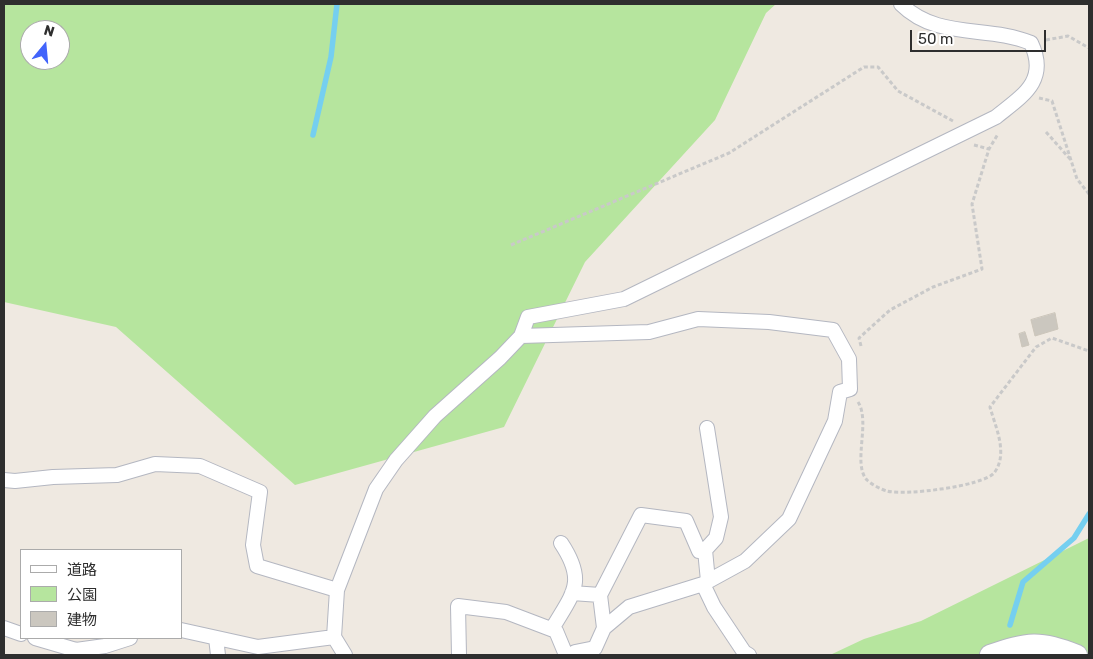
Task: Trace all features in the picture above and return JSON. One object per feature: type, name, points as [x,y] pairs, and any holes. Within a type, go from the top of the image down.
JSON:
[{"type":"main road","points":[[990,655],[1034,643],[1045,644],[1078,655]]},
{"type":"street","points":[[345,655],[334,638],[337,590],[376,489],[396,460],[435,416],[500,358],[521,336],[528,317],[624,299],[996,117],[1024,94],[1034,81],[1037,71],[1031,43],[1015,36],[931,24],[901,4]]},
{"type":"street","points":[[521,336],[649,332],[698,319],[770,322],[833,330],[849,359],[850,389],[840,392],[835,421],[789,519],[745,561],[705,582],[629,607],[604,628]]},
{"type":"street","points":[[572,655],[575,652],[598,652],[604,628],[600,595],[642,515],[686,521],[699,551],[705,550],[716,538],[721,517],[708,428]]},
{"type":"street","points":[[4,480],[117,475],[155,464],[200,466],[260,492],[253,545],[257,566],[337,590]]},
{"type":"street","points":[[552,629],[577,582],[573,560],[561,543]]},
{"type":"street","points":[[705,550],[705,582],[714,608],[744,652],[749,655]]},
{"type":"street","points":[[572,593],[600,595]]},
{"type":"street","points":[[460,655],[458,606],[506,612],[552,629],[556,631],[566,655]]},
{"type":"street","points":[[4,628],[20,634]]},
{"type":"street","points":[[182,630],[258,647],[334,638]]},
{"type":"street","points":[[216,638],[218,655]]},
{"type":"street","points":[[38,639],[76,650],[105,646],[127,639]]},
{"type":"path","points":[[1033,48],[1047,39],[1068,36],[1089,48]]},
{"type":"path","points":[[511,245],[729,153],[864,67],[878,67],[898,91],[960,125],[965,132]]},
{"type":"path","points":[[1024,94],[1052,101],[1077,179],[1089,194]]},
{"type":"path","points":[[861,347],[859,338],[890,310],[933,287],[982,269],[972,204],[989,149],[1000,130]]},
{"type":"path","points":[[1046,132],[1073,162]]},
{"type":"path","points":[[850,389],[861,406],[862,472],[868,481],[887,491],[921,492],[984,480],[995,472],[1002,450],[990,407],[1036,346],[1052,338],[1089,351]]},
{"type":"green space","points":[[4,4],[776,4],[766,13],[715,120],[585,262],[504,427],[295,485],[116,327],[4,302]]},
{"type":"green space","points":[[1089,538],[1089,655],[830,655],[864,639],[921,621]]},
{"type":"building","points":[[1055,313],[1058,329],[1035,336],[1031,320]]},
{"type":"building","points":[[1025,332],[1029,345],[1022,347],[1019,334]]},
{"type":"waterway","points":[[313,135],[331,57],[337,4]]},
{"type":"waterway","points":[[1010,625],[1023,582],[1074,538],[1089,514]]}]
